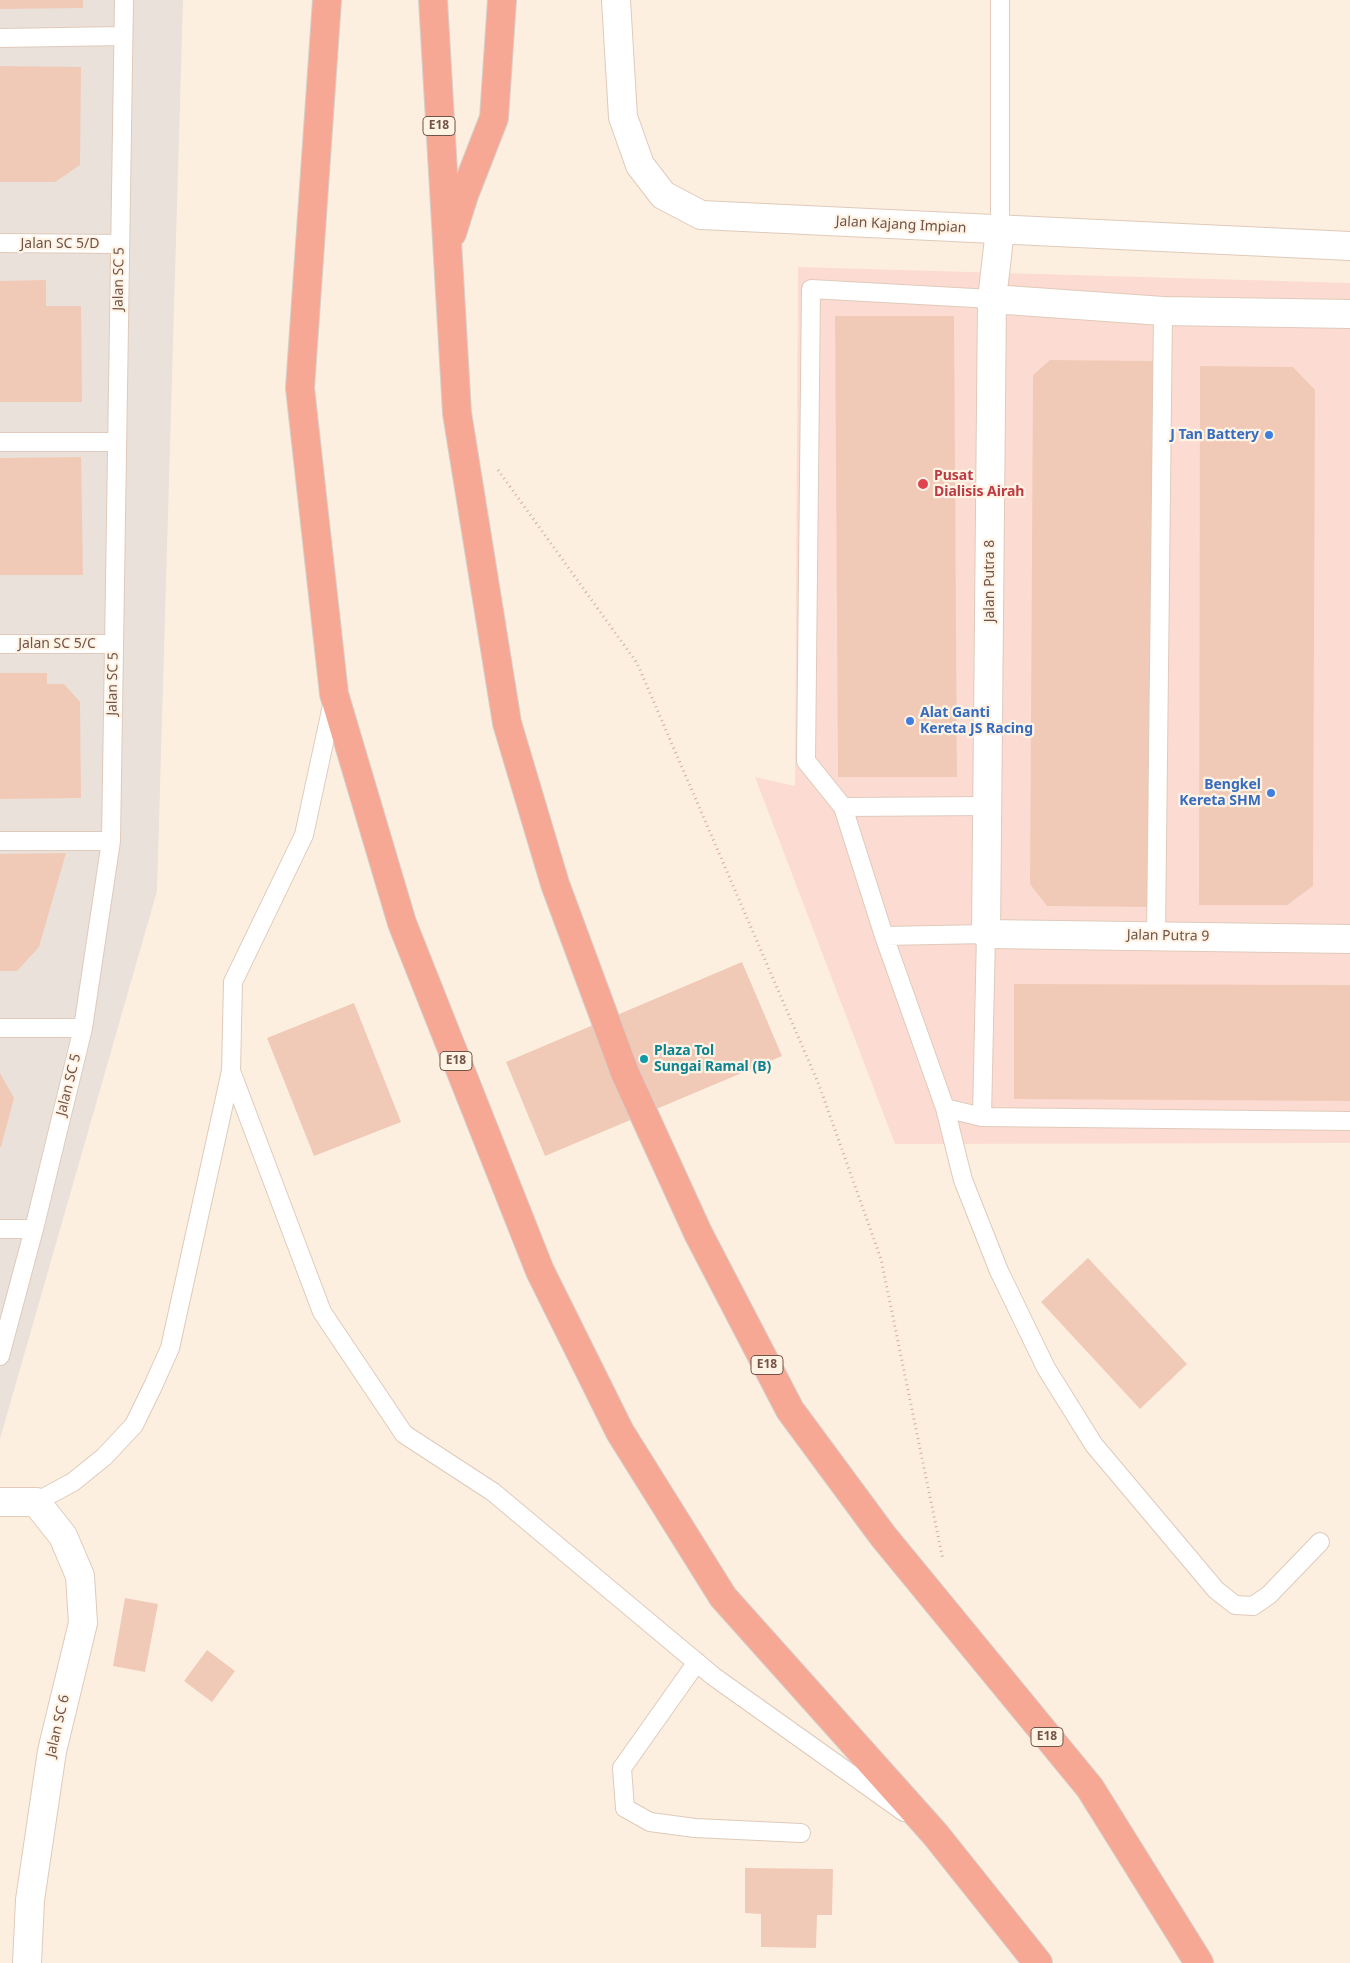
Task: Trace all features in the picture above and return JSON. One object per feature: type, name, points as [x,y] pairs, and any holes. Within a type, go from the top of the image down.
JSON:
[{"type":"highway","name":"E18","points":[[327,0],[300,388],[334,694],[402,923],[540,1271],[620,1432],[723,1596],[934,1834],[1038,1963]]},
{"type":"highway","name":"E18","points":[[433,0],[446,252],[457,413],[507,723],[555,884],[625,1073],[698,1233],[790,1410],[883,1536],[1090,1788],[1199,1963]]},
{"type":"highway","points":[[446,252],[464,194],[494,118],[502,0]]},
{"type":"street","name":"Jalan Kajang Impian","points":[[616,0],[623,117],[640,165],[662,196],[701,215],[1350,246]]},
{"type":"street","name":"Jalan Putra 8","points":[[986,934],[992,299],[1000,230]]},
{"type":"street","points":[[992,299],[1163,311],[1350,314]]},
{"type":"street","name":"Jalan Putra 9","points":[[986,934],[1350,939]]},
{"type":"street","points":[[0,1502],[36,1502]]},
{"type":"street","name":"Jalan SC 6","points":[[27,1963],[30,1900],[52,1751],[83,1623],[80,1576],[63,1536],[36,1502]]},
{"type":"lane","name":"Jalan SC 5","points":[[0,1356],[34,1229],[83,1028],[111,841],[124,0]]},
{"type":"lane","points":[[1000,0],[1000,230]]},
{"type":"lane","points":[[0,38],[123,36]]},
{"type":"lane","name":"Jalan SC 5/D","points":[[0,243],[120,244]]},
{"type":"lane","points":[[992,299],[811,288],[806,761],[843,807],[884,936],[945,1108],[963,1180],[999,1271],[1046,1368],[1094,1445],[1216,1590],[1234,1605],[1253,1606],[1269,1596],[1320,1542]]},
{"type":"lane","points":[[1156,936],[1163,311]]},
{"type":"lane","points":[[0,442],[117,442]]},
{"type":"lane","name":"Jalan SC 5/C","points":[[0,644],[114,644]]},
{"type":"lane","points":[[36,1502],[73,1482],[104,1457],[134,1425],[170,1348],[231,1071],[232,982],[304,835],[334,694]]},
{"type":"lane","points":[[843,807],[988,806]]},
{"type":"lane","points":[[0,840],[111,841]]},
{"type":"lane","points":[[884,936],[986,934],[982,1117]]},
{"type":"lane","points":[[0,1028],[83,1028]]},
{"type":"lane","points":[[231,1071],[322,1312],[404,1434],[494,1492],[697,1662],[934,1834]]},
{"type":"lane","points":[[945,1108],[982,1117],[1350,1121]]},
{"type":"lane","points":[[0,1229],[34,1229]]},
{"type":"lane","points":[[697,1662],[622,1768],[625,1808],[650,1822],[686,1827],[801,1833]]},
{"type":"path","points":[[498,469],[637,663],[818,1085],[880,1259],[945,1568]]},
{"type":"shaded area","points":[[0,0],[183,0],[157,891],[0,1439]]},
{"type":"shaded area","points":[[798,267],[1350,283],[1350,1143],[895,1144],[755,777],[795,786]]},
{"type":"building","points":[[0,0],[83,0],[83,8],[0,9]]},
{"type":"building","points":[[0,66],[81,67],[80,165],[55,182],[0,182]]},
{"type":"building","points":[[46,280],[46,306],[81,306],[82,402],[0,402],[0,281]]},
{"type":"building","points":[[835,316],[954,316],[957,777],[838,777]]},
{"type":"building","points":[[1050,360],[1153,361],[1149,907],[1047,906],[1030,884],[1033,375]]},
{"type":"building","points":[[1200,366],[1293,367],[1315,390],[1313,886],[1287,905],[1199,905]]},
{"type":"building","points":[[81,457],[83,575],[0,575],[0,458]]},
{"type":"building","points":[[0,673],[47,673],[47,684],[64,684],[80,702],[81,798],[0,799]]},
{"type":"building","points":[[66,853],[39,947],[17,971],[0,971],[0,854]]},
{"type":"building","name":"Plaza Tol Sungai Ramal (B)","points":[[742,962],[782,1056],[545,1156],[506,1062]]},
{"type":"building","points":[[1014,984],[1350,985],[1350,1101],[1014,1099]]},
{"type":"building","points":[[354,1003],[401,1122],[314,1156],[267,1038]]},
{"type":"building","points":[[0,1073],[14,1098],[1,1147],[0,1147]]},
{"type":"building","points":[[1088,1258],[1187,1364],[1140,1409],[1041,1302]]},
{"type":"building","points":[[125,1598],[158,1604],[145,1672],[113,1666]]},
{"type":"building","points":[[207,1650],[235,1671],[212,1702],[184,1681]]},
{"type":"building","points":[[745,1868],[833,1869],[832,1915],[817,1915],[816,1948],[761,1947],[761,1914],[745,1913]]},
{"type":"place","name":"J Tan Battery","points":[[1269,435]]},
{"type":"place","name":"Pusat Dialisis Airah","points":[[923,484]]},
{"type":"place","name":"Alat Ganti Kereta JS Racing","points":[[910,721]]},
{"type":"place","name":"Bengkel Kereta SHM","points":[[1271,793]]},
{"type":"place","name":"Plaza Tol Sungai Ramal (B)","points":[[644,1059]]}]
